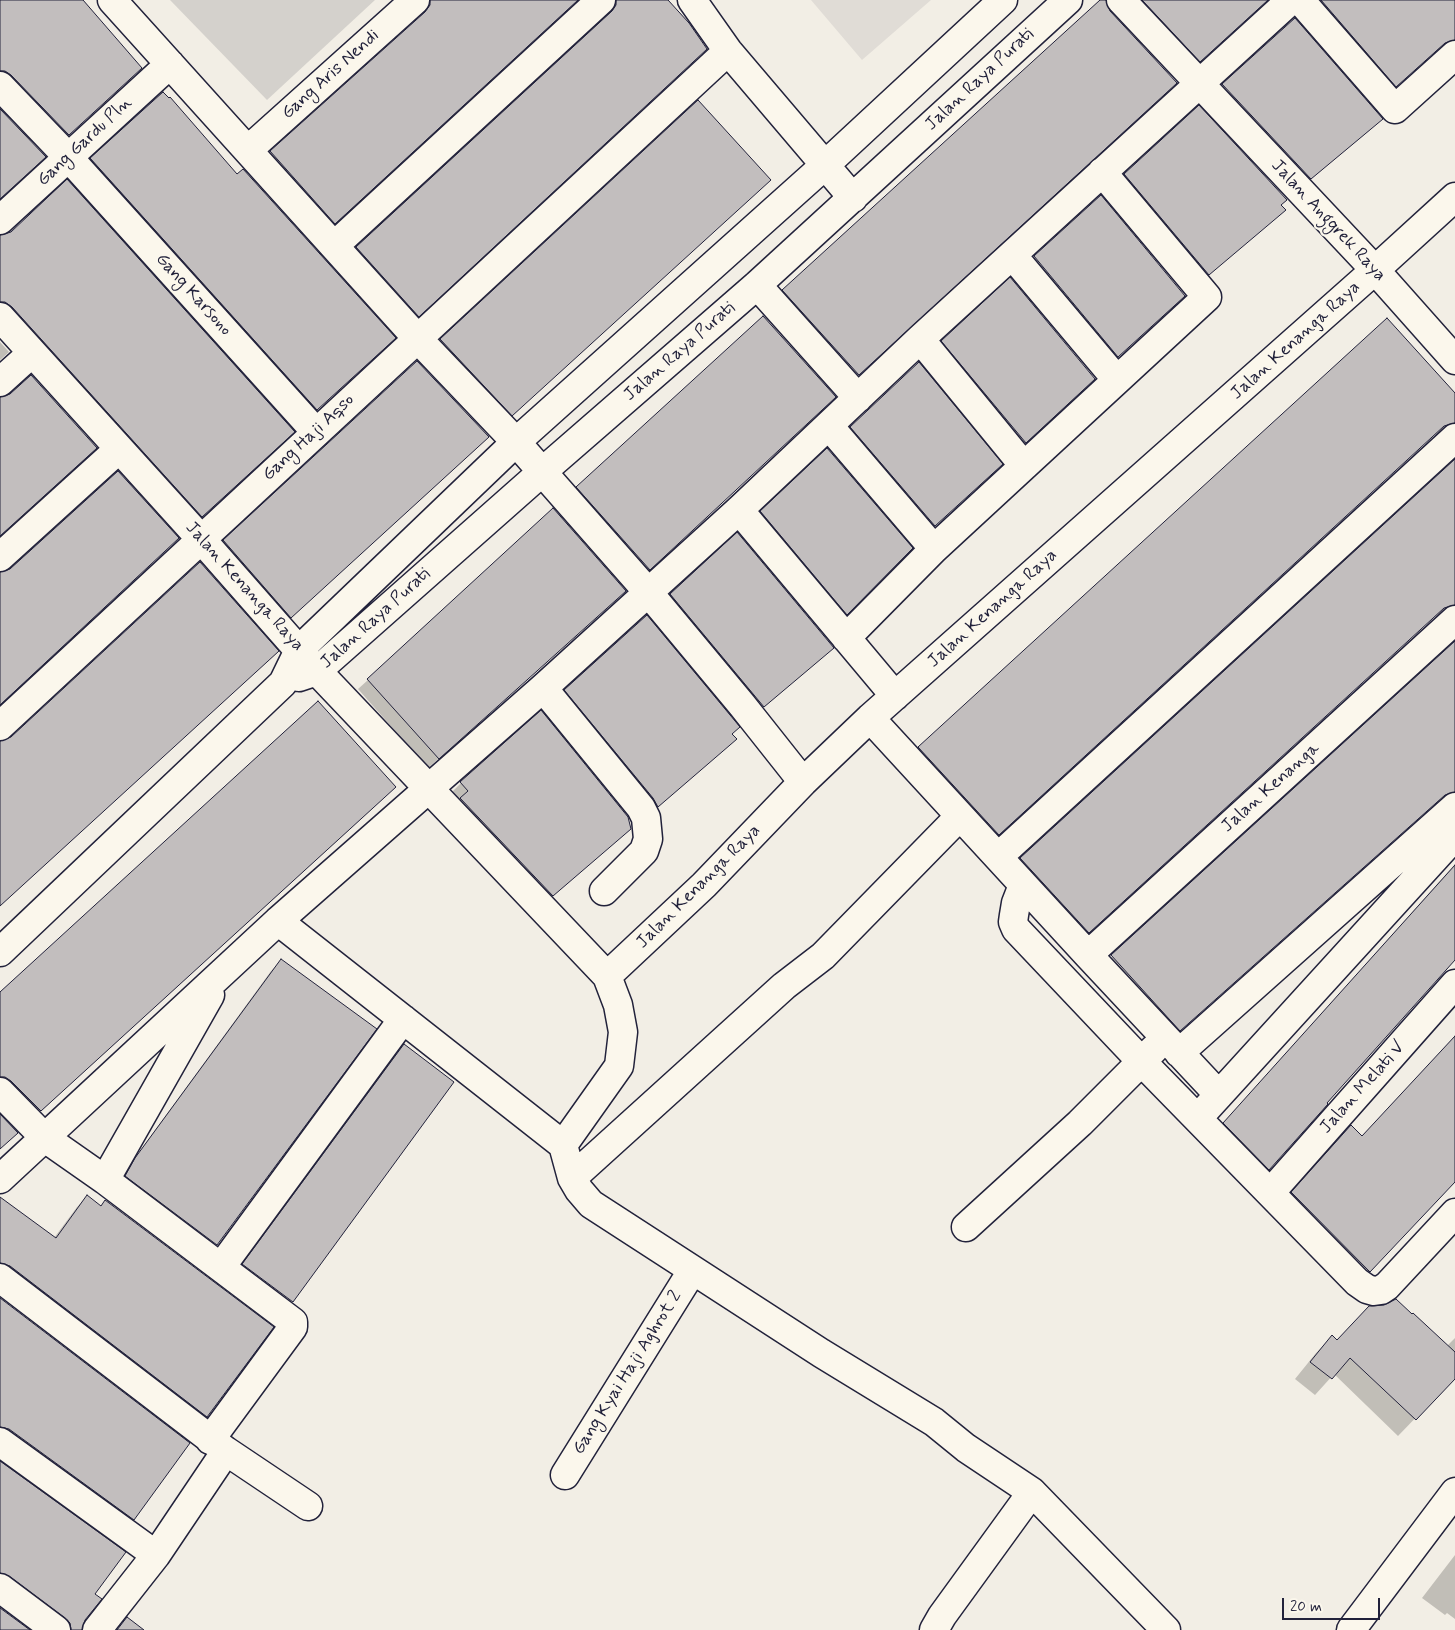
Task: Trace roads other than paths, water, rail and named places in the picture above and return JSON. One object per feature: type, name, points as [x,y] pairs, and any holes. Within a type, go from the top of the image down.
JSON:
[{"type":"street","points":[[112,0],[417,338],[516,442],[648,592],[742,704],[803,782]]},
{"type":"street","name":"Gang Aris Nendi","points":[[248,150],[415,0]]},
{"type":"street","points":[[334,246],[601,0]]},
{"type":"street","points":[[692,0],[728,51],[852,198]]},
{"type":"street","name":"Jalan Raya Purati","points":[[283,682],[300,650],[516,442],[689,289],[1003,0]]},
{"type":"street","name":"Jalan Raya Purati","points":[[283,682],[317,671],[757,285],[1068,0]]},
{"type":"street","name":"Jalan Anggrek Raya","points":[[1121,0],[1375,270],[1455,360]]},
{"type":"street","points":[[0,1179],[278,921],[544,688],[739,510],[920,339],[1291,0]]},
{"type":"street","points":[[1300,0],[1396,108],[1455,55]]},
{"type":"street","name":"Gang Haji Aqso","points":[[0,726],[728,51]]},
{"type":"street","name":"Gang Gardu Pln","points":[[0,220],[170,64]]},
{"type":"street","name":"Gang Karsono","points":[[0,86],[69,158],[316,432]]},
{"type":"street","points":[[846,638],[934,549],[1207,297],[1102,172]]},
{"type":"street","name":"Jalan Kenanga Raya","points":[[0,317],[201,539],[317,671],[607,976],[704,885],[803,782],[870,718],[1455,197]]},
{"type":"street","points":[[1012,255],[1117,380]]},
{"type":"street","points":[[757,285],[858,398]]},
{"type":"street","points":[[689,289],[718,319]]},
{"type":"street","points":[[920,339],[1024,466]]},
{"type":"street","points":[[0,382],[32,352]]},
{"type":"street","points":[[829,426],[934,549]]},
{"type":"street","points":[[998,857],[1455,438]]},
{"type":"street","points":[[0,557],[119,449]]},
{"type":"street","points":[[739,510],[895,696]]},
{"type":"street","name":"Jalan Kenanga","points":[[1088,955],[1455,620]]},
{"type":"street","points":[[5,937],[283,682]]},
{"type":"street","points":[[544,688],[642,808],[646,818],[648,839],[644,851],[604,891]]},
{"type":"street","points":[[870,718],[1219,1095]]},
{"type":"street","points":[[966,1227],[1080,1123],[1142,1062],[1172,1045],[1455,807]]},
{"type":"street","points":[[572,1178],[784,986],[823,956],[960,816]]},
{"type":"street","points":[[1197,1118],[1455,836]]},
{"type":"street","points":[[1023,885],[1016,903],[1013,922],[1016,929],[1142,1062],[1357,1282],[1367,1289],[1374,1291],[1381,1290],[1387,1286],[1455,1212]]},
{"type":"street","points":[[278,921],[563,1145],[572,1178],[591,1204],[821,1353],[934,1422],[966,1448],[1032,1492],[1166,1630]]},
{"type":"street","points":[[105,1180],[223,972]]},
{"type":"street","points":[[563,1145],[619,1066],[623,1032],[618,1005],[607,976]]},
{"type":"street","name":"Jalan Melati V","points":[[1270,1193],[1455,984]]},
{"type":"street","points":[[221,1267],[403,1018]]},
{"type":"street","points":[[0,1092],[45,1138],[105,1180],[290,1318],[293,1324],[218,1446],[156,1555],[97,1630]]},
{"type":"street","name":"Gang Kyai Haji Aghrot 2","points":[[565,1475],[692,1271]]},
{"type":"street","points":[[0,1278],[218,1446],[308,1506]]},
{"type":"street","points":[[0,1442],[156,1555]]},
{"type":"street","points":[[934,1630],[942,1616],[1032,1492]]},
{"type":"street","points":[[1351,1630],[1455,1492]]},
{"type":"street","points":[[0,1588],[56,1630]]}]
